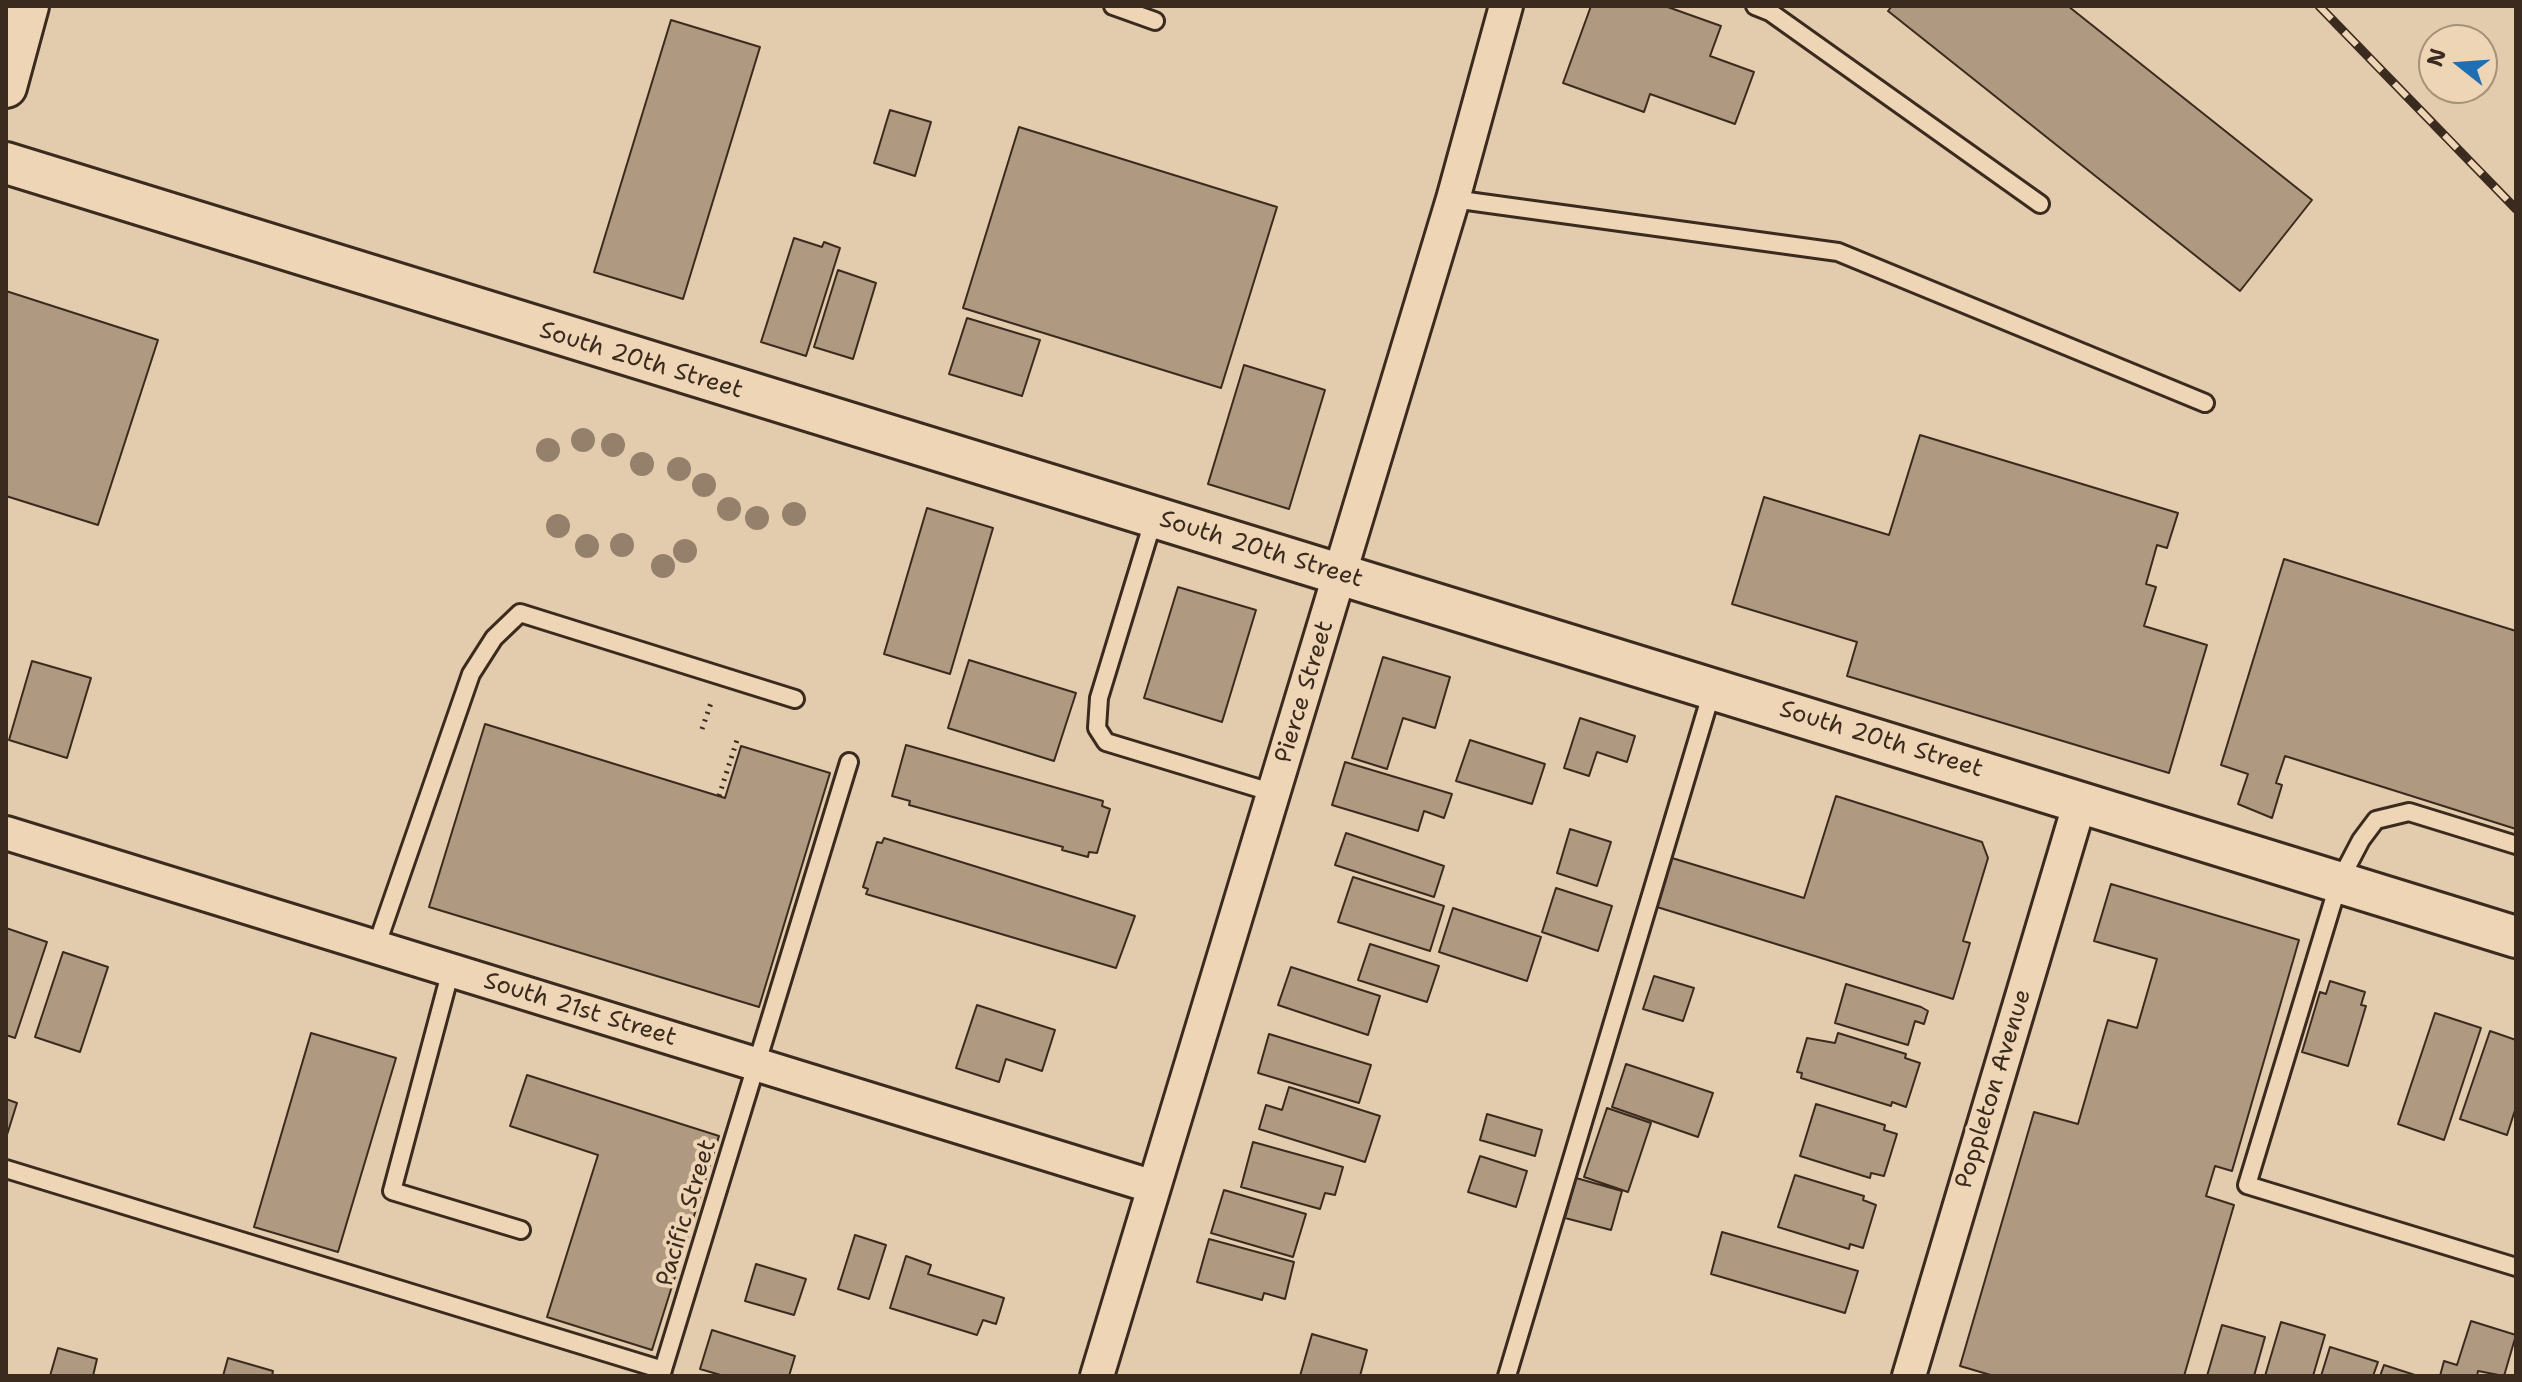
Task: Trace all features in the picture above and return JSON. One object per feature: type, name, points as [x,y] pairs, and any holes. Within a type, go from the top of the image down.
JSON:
[{"type":"street","points":[[6,87],[28,6]]},
{"type":"street","name":"Pierce Street","points":[[1097,1376],[1453,199],[1506,6]]},
{"type":"street","name":"South 20th Street","points":[[6,163],[2516,937]]},
{"type":"street","name":"Poppleton Avenue","points":[[1909,1376],[2080,802]]},
{"type":"street","name":"South 21st Street","points":[[6,833],[1154,1187]]},
{"type":"lane","points":[[1113,6],[1155,21]]},
{"type":"lane","points":[[1755,6],[1770,12],[2040,204]]},
{"type":"lane","points":[[1453,199],[1838,252],[2205,403]]},
{"type":"lane","points":[[1154,517],[1099,698],[1097,728],[1106,742],[1274,793]]},
{"type":"lane","points":[[376,947],[471,674],[494,638],[520,613],[795,699]]},
{"type":"lane","points":[[1507,1376],[1713,688]]},
{"type":"lane","name":"Pacific Street","points":[[662,1373],[849,762]]},
{"type":"lane","points":[[2516,845],[2409,812],[2376,820],[2361,840],[2339,882],[2247,1185],[2516,1267]]},
{"type":"lane","points":[[451,970],[392,1191],[521,1230]]},
{"type":"lane","points":[[6,1169],[662,1373]]},
{"type":"path","points":[[719,796],[737,740]]},
{"type":"building","points":[[1591,6],[1665,6],[1721,26],[1710,56],[1754,72],[1735,124],[1650,94],[1644,112],[1563,83]]},
{"type":"building","points":[[1892,6],[2068,6],[2312,200],[2240,291],[1888,11]]},
{"type":"building","points":[[671,20],[760,47],[683,299],[594,272]]},
{"type":"building","points":[[890,110],[931,122],[915,176],[874,163]]},
{"type":"building","points":[[1019,127],[1277,207],[1221,388],[963,308]]},
{"type":"building","points":[[794,238],[822,247],[824,242],[840,248],[806,356],[761,342]]},
{"type":"building","points":[[838,270],[876,283],[853,359],[814,347]]},
{"type":"building","points":[[6,291],[158,340],[98,525],[6,496]]},
{"type":"building","points":[[967,318],[1040,340],[1022,396],[949,374]]},
{"type":"building","points":[[1244,365],[1325,390],[1289,509],[1208,484]]},
{"type":"building","points":[[1920,435],[2178,513],[2167,548],[2157,545],[2146,584],[2156,587],[2144,626],[2207,645],[2169,773],[1847,676],[1857,642],[1732,604],[1764,497],[1889,535]]},
{"type":"building","points":[[927,508],[993,528],[950,674],[884,654]]},
{"type":"building","points":[[2284,559],[2516,631],[2516,829],[2285,756],[2276,783],[2282,785],[2272,818],[2238,804],[2248,774],[2221,765]]},
{"type":"building","points":[[1178,587],[1256,610],[1222,722],[1144,698]]},
{"type":"building","points":[[1383,657],[1450,677],[1435,728],[1403,718],[1387,769],[1352,758]]},
{"type":"building","points":[[969,660],[1076,693],[1054,761],[948,728]]},
{"type":"building","points":[[32,661],[91,678],[67,758],[9,740]]},
{"type":"building","points":[[1580,718],[1635,736],[1627,762],[1597,752],[1589,776],[1564,768]]},
{"type":"building","points":[[485,724],[725,798],[741,746],[830,773],[759,1007],[429,907]]},
{"type":"building","points":[[1470,740],[1545,764],[1532,804],[1456,781]]},
{"type":"building","points":[[906,745],[1103,801],[1102,806],[1110,809],[1097,853],[1089,852],[1088,857],[1062,850],[1063,847],[909,805],[910,801],[892,796]]},
{"type":"building","points":[[1345,762],[1452,794],[1444,818],[1424,811],[1418,831],[1332,805]]},
{"type":"building","points":[[1836,796],[1982,842],[1988,858],[1963,941],[1970,943],[1953,999],[1657,907],[1672,858],[1804,898]]},
{"type":"building","points":[[1570,829],[1611,842],[1597,886],[1557,873]]},
{"type":"building","points":[[1346,833],[1444,866],[1434,897],[1335,865]]},
{"type":"building","points":[[884,838],[1135,916],[1116,968],[866,894],[868,889],[863,887],[877,842],[882,843]]},
{"type":"building","points":[[1353,877],[1444,906],[1430,951],[1338,922]]},
{"type":"building","points":[[2111,884],[2299,940],[2232,1171],[2215,1166],[2206,1196],[2234,1205],[2184,1376],[1994,1376],[1960,1366],[2034,1112],[2078,1124],[2108,1020],[2137,1028],[2157,959],[2094,941]]},
{"type":"building","points":[[1556,888],[1612,906],[1598,951],[1542,932]]},
{"type":"building","points":[[1453,908],[1541,937],[1527,981],[1439,952]]},
{"type":"building","points":[[6,928],[47,942],[15,1038],[6,1035]]},
{"type":"building","points":[[1370,944],[1439,966],[1427,1002],[1358,980]]},
{"type":"building","points":[[63,952],[108,967],[80,1052],[35,1037]]},
{"type":"building","points":[[1291,967],[1380,996],[1368,1035],[1278,1005]]},
{"type":"building","points":[[1654,976],[1694,988],[1683,1021],[1643,1009]]},
{"type":"building","points":[[2330,981],[2365,992],[2361,1005],[2366,1006],[2348,1066],[2302,1052],[2320,992],[2326,994]]},
{"type":"building","points":[[1846,984],[1921,1007],[1928,1011],[1924,1024],[1915,1021],[1908,1045],[1835,1023]]},
{"type":"building","points":[[977,1005],[1055,1030],[1042,1071],[1006,1059],[999,1082],[956,1068]]},
{"type":"building","points":[[2435,1013],[2481,1028],[2444,1140],[2398,1124]]},
{"type":"building","points":[[2490,1031],[2516,1040],[2516,1107],[2507,1135],[2460,1119]]},
{"type":"building","points":[[311,1033],[396,1058],[338,1252],[254,1227]]},
{"type":"building","points":[[1838,1033],[1906,1054],[1905,1058],[1920,1063],[1906,1107],[1892,1102],[1891,1106],[1801,1078],[1802,1073],[1797,1072],[1807,1038],[1835,1043]]},
{"type":"building","points":[[1269,1034],[1371,1065],[1359,1103],[1258,1073]]},
{"type":"building","points":[[1626,1064],[1713,1093],[1698,1137],[1612,1107]]},
{"type":"building","points":[[527,1075],[719,1136],[652,1350],[547,1317],[598,1155],[510,1126]]},
{"type":"building","points":[[1289,1087],[1380,1116],[1365,1162],[1259,1129],[1266,1105],[1282,1110]]},
{"type":"building","points":[[6,1099],[17,1103],[6,1138]]},
{"type":"building","points":[[1816,1104],[1885,1125],[1884,1130],[1897,1134],[1884,1176],[1871,1173],[1870,1178],[1800,1156]]},
{"type":"building","points":[[1607,1108],[1651,1123],[1628,1192],[1584,1177]]},
{"type":"building","points":[[1487,1114],[1542,1130],[1535,1156],[1480,1140]]},
{"type":"building","points":[[1253,1142],[1343,1167],[1335,1195],[1325,1193],[1320,1209],[1241,1187]]},
{"type":"building","points":[[1480,1156],[1527,1171],[1516,1207],[1468,1192]]},
{"type":"building","points":[[1795,1175],[1864,1196],[1863,1200],[1876,1205],[1863,1248],[1850,1244],[1849,1249],[1778,1227]]},
{"type":"building","points":[[1576,1178],[1622,1191],[1611,1230],[1565,1218]]},
{"type":"building","points":[[1224,1190],[1306,1214],[1293,1257],[1211,1233]]},
{"type":"building","points":[[1722,1232],[1858,1271],[1845,1313],[1711,1274]]},
{"type":"building","points":[[855,1235],[886,1245],[869,1299],[838,1289]]},
{"type":"building","points":[[1209,1239],[1294,1262],[1285,1299],[1264,1293],[1262,1300],[1197,1282]]},
{"type":"building","points":[[906,1256],[931,1265],[928,1274],[1004,1298],[996,1324],[983,1320],[977,1335],[890,1308]]},
{"type":"building","points":[[756,1264],[806,1279],[794,1315],[745,1301]]},
{"type":"building","points":[[2471,1321],[2516,1335],[2504,1376],[2478,1371],[2477,1376],[2440,1376],[2444,1361],[2457,1365]]},
{"type":"building","points":[[2281,1322],[2325,1335],[2313,1376],[2265,1376]]},
{"type":"building","points":[[2222,1325],[2265,1337],[2254,1376],[2207,1376]]},
{"type":"building","points":[[712,1330],[795,1356],[789,1376],[724,1376],[700,1369]]},
{"type":"building","points":[[1312,1334],[1367,1350],[1360,1376],[1300,1376]]},
{"type":"building","points":[[2330,1347],[2378,1362],[2373,1376],[2321,1376]]},
{"type":"building","points":[[58,1348],[97,1359],[93,1376],[50,1376]]},
{"type":"building","points":[[228,1358],[273,1371],[272,1376],[223,1376]]},
{"type":"building","points":[[2384,1365],[2418,1376],[2380,1376]]},
{"type":"railway","points":[[2319,6],[2516,209]]}]
